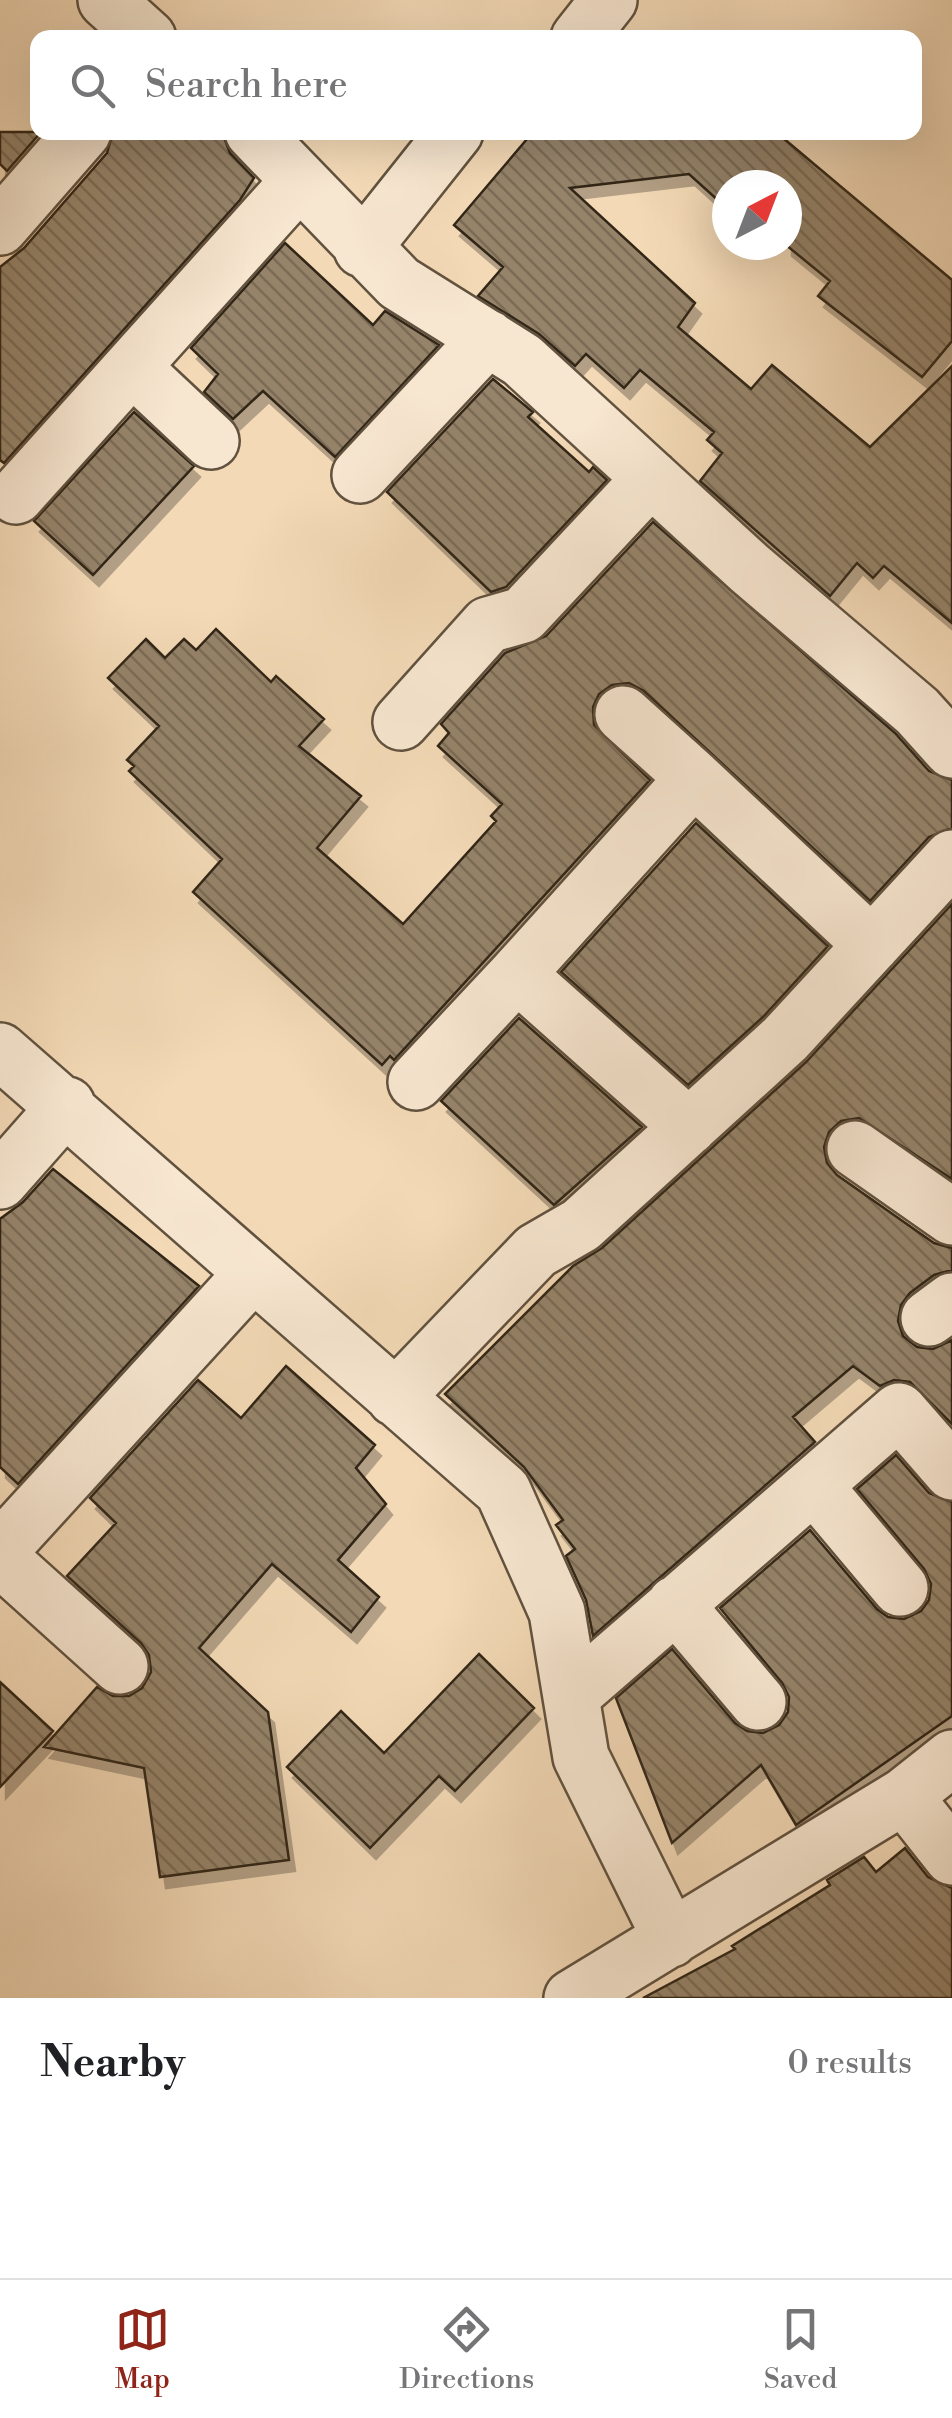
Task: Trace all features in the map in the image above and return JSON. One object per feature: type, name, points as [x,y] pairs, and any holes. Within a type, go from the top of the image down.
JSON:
[{"type":"street","points":[[106,0],[139,30]]},
{"type":"street","points":[[585,30],[609,0]]},
{"type":"street","points":[[2,220],[76,140]]},
{"type":"street","points":[[261,140],[362,250],[400,284],[522,360],[917,712],[952,750]]},
{"type":"street","points":[[362,250],[449,140]]},
{"type":"street","points":[[16,496],[299,181]]},
{"type":"street","points":[[360,475],[488,338]]},
{"type":"street","points":[[132,366],[212,441]]},
{"type":"street","points":[[401,722],[488,625],[523,615],[651,478]]},
{"type":"street","points":[[623,714],[872,945]]},
{"type":"street","points":[[416,1082],[694,778]]},
{"type":"street","points":[[396,1398],[536,1251],[581,1225],[785,1039],[952,858]]},
{"type":"street","points":[[517,974],[689,1127]]},
{"type":"street","points":[[0,1050],[503,1490],[557,1612],[581,1756],[671,1939]]},
{"type":"street","points":[[0,1181],[66,1105]]},
{"type":"street","points":[[854,1149],[952,1217]]},
{"type":"street","points":[[0,1550],[253,1273]]},
{"type":"street","points":[[571,1696],[816,1488],[848,1450],[899,1411],[952,1472]]},
{"type":"street","points":[[816,1488],[900,1588]]},
{"type":"street","points":[[0,1558],[120,1666]]},
{"type":"street","points":[[676,1604],[758,1702]]},
{"type":"street","points":[[572,1998],[634,1982],[671,1939],[904,1796],[952,1758]]},
{"type":"street","points":[[904,1796],[952,1858]]},
{"type":"building","points":[[0,132],[30,132],[30,140],[34,140],[7,171],[0,164]]},
{"type":"building","points":[[111,140],[225,140],[230,153],[254,178],[240,200],[4,463],[0,460],[0,267],[24,248],[107,153]]},
{"type":"building","points":[[526,140],[786,140],[952,280],[952,341],[922,377],[818,296],[830,281],[802,258],[802,170],[712,170],[712,195],[689,174],[570,188],[695,303],[678,327],[751,389],[772,365],[870,447],[952,366],[952,623],[884,566],[873,578],[857,563],[830,596],[700,481],[722,453],[707,440],[714,432],[640,370],[624,388],[586,354],[575,366],[539,334],[478,296],[503,267],[454,225]]},
{"type":"building","points":[[285,243],[373,325],[385,311],[439,345],[335,457],[263,391],[233,419],[204,392],[218,374],[191,348]]},
{"type":"building","points":[[493,379],[533,412],[528,417],[589,472],[593,467],[607,480],[506,587],[491,592],[387,492]]},
{"type":"building","points":[[134,412],[194,466],[93,575],[34,521]]},
{"type":"building","points":[[653,522],[895,733],[929,771],[952,780],[952,828],[929,837],[870,901],[644,691],[629,683],[612,685],[599,694],[593,707],[594,725],[650,780],[394,1060],[390,1056],[382,1065],[193,892],[222,859],[129,771],[134,766],[127,760],[159,726],[108,678],[146,639],[165,658],[184,639],[196,650],[216,629],[271,682],[276,676],[324,719],[299,746],[361,796],[317,848],[403,924],[496,821],[491,816],[502,804],[438,746],[449,733],[441,724],[505,653],[546,636]]},
{"type":"building","points":[[696,823],[828,946],[763,1017],[688,1085],[561,972]]},
{"type":"building","points":[[952,904],[952,1179],[859,1118],[841,1121],[829,1132],[824,1147],[827,1163],[837,1175],[934,1243],[952,1248],[952,1270],[934,1275],[910,1293],[901,1305],[898,1321],[903,1336],[917,1347],[933,1349],[952,1340],[952,1424],[910,1382],[894,1380],[880,1386],[853,1366],[793,1417],[815,1442],[593,1636],[586,1600],[566,1556],[575,1549],[556,1525],[563,1520],[524,1467],[445,1394],[573,1266],[602,1248],[806,1062]]},
{"type":"building","points":[[519,1018],[642,1127],[554,1205],[441,1101]]},
{"type":"building","points":[[53,1169],[199,1286],[18,1484],[0,1467],[0,1219],[23,1202]]},
{"type":"building","points":[[286,1366],[375,1445],[356,1468],[386,1504],[338,1560],[379,1597],[351,1632],[272,1564],[199,1648],[268,1712],[289,1860],[160,1877],[144,1768],[44,1747],[97,1687],[113,1696],[129,1696],[142,1688],[151,1672],[149,1655],[141,1643],[67,1576],[116,1523],[90,1498],[198,1380],[241,1418]]},
{"type":"building","points":[[896,1455],[929,1493],[952,1502],[952,1716],[796,1825],[761,1765],[672,1843],[616,1698],[672,1649],[735,1723],[747,1731],[763,1733],[779,1725],[788,1712],[789,1697],[782,1683],[720,1608],[810,1530],[877,1609],[888,1617],[904,1619],[921,1611],[929,1600],[931,1584],[924,1569],[857,1489]]},
{"type":"building","points":[[479,1654],[534,1708],[455,1791],[439,1776],[370,1848],[287,1767],[341,1711],[384,1753]]},
{"type":"building","points":[[0,1682],[53,1731],[0,1787]]},
{"type":"building","points":[[905,1848],[928,1877],[952,1888],[952,1998],[643,1998],[735,1949],[732,1946],[830,1885],[827,1880],[864,1857],[876,1872]]}]
